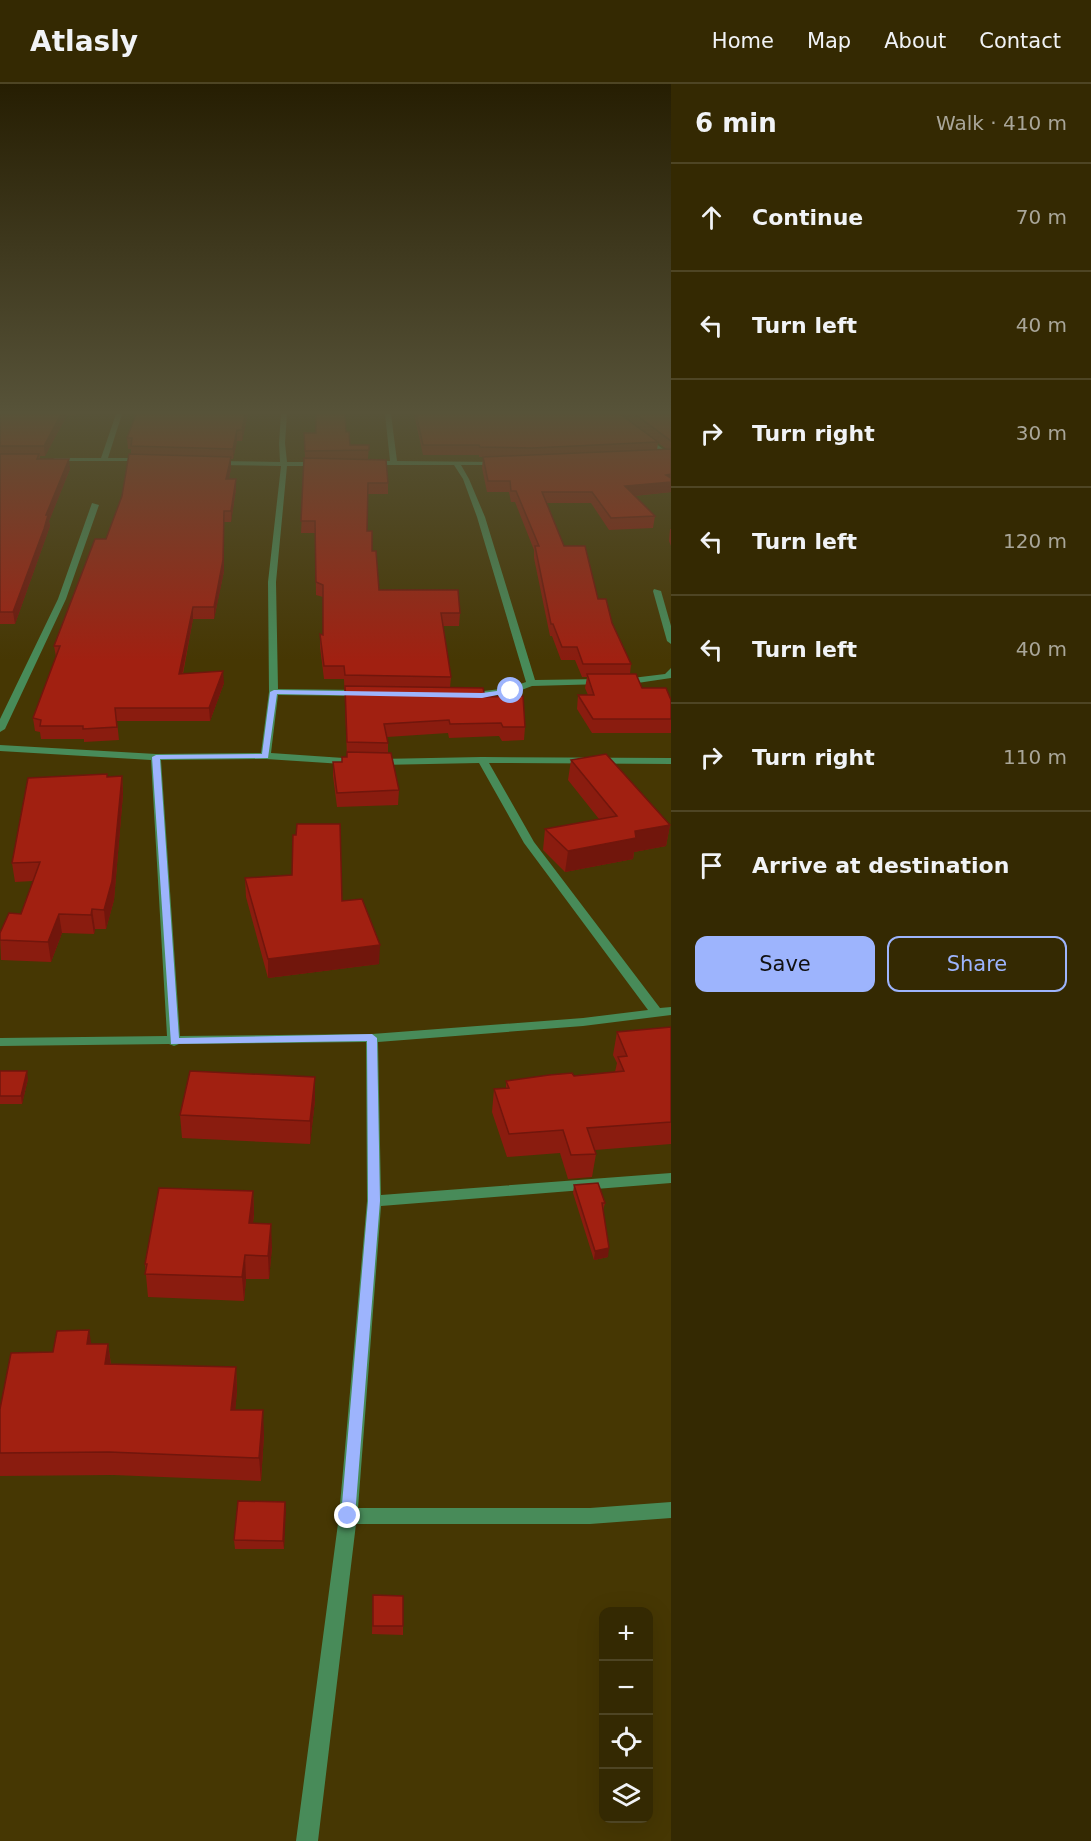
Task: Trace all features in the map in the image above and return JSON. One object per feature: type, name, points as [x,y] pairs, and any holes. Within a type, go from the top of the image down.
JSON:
[{"type":"street","points":[[266,756],[274,692],[272,582],[281,496]]},
{"type":"street","points":[[473,496],[531,683]]},
{"type":"street","points":[[0,729],[62,599],[95,505]]},
{"type":"street","points":[[657,591],[671,641]]},
{"type":"street","points":[[459,695],[501,693],[531,683],[639,682],[668,676],[671,671]]},
{"type":"street","points":[[274,692],[366,694]]},
{"type":"street","points":[[0,748],[156,757],[266,756],[371,762],[482,759],[671,761]]},
{"type":"street","points":[[156,757],[174,1042]]},
{"type":"street","points":[[482,759],[529,843],[657,1013]]},
{"type":"street","points":[[0,1042],[174,1042],[372,1038],[583,1022],[671,1011]]},
{"type":"street","points":[[307,1841],[348,1516],[374,1201],[372,1038]]},
{"type":"street","points":[[374,1201],[671,1178]]},
{"type":"street","points":[[348,1516],[590,1516],[671,1510]]},
{"type":"building","points":[[0,496],[54,496],[13,612],[0,612]]},
{"type":"building","points":[[122,496],[233,496],[231,511],[224,511],[223,560],[214,607],[193,607],[179,674],[223,671],[209,708],[115,708],[117,727],[83,729],[83,726],[40,726],[41,720],[33,718],[60,646],[54,646],[95,539],[106,539]]},
{"type":"building","points":[[302,496],[368,496],[367,531],[372,531],[372,551],[376,551],[379,590],[458,590],[460,613],[441,613],[451,677],[345,675],[344,666],[324,666],[320,634],[323,635],[323,585],[316,582],[315,521],[301,521]]},
{"type":"building","points":[[518,496],[544,496],[564,546],[585,546],[598,599],[606,599],[612,623],[631,664],[583,664],[577,647],[562,647],[553,624],[551,624],[535,546],[539,546]]},
{"type":"building","points":[[595,496],[635,496],[655,516],[611,518]]},
{"type":"building","points":[[587,674],[636,674],[642,688],[666,688],[671,700],[671,719],[593,719],[578,695],[594,695]]},
{"type":"building","points":[[345,686],[483,688],[485,697],[523,696],[525,727],[503,727],[501,723],[450,724],[449,720],[384,724],[388,743],[347,742]]},
{"type":"building","points":[[347,752],[391,753],[399,790],[337,793],[333,762],[342,762],[342,757],[347,757]]},
{"type":"building","points":[[606,754],[670,825],[635,831],[636,838],[568,851],[545,829],[617,816],[571,760]]},
{"type":"building","points":[[107,774],[107,777],[122,776],[112,881],[104,910],[92,909],[91,915],[59,914],[48,942],[0,940],[0,933],[9,913],[21,914],[40,862],[12,863],[28,778]]},
{"type":"building","points":[[297,824],[340,824],[342,901],[362,899],[380,945],[268,959],[245,878],[292,875],[293,835],[296,835]]},
{"type":"building","points":[[671,1027],[671,1122],[587,1128],[596,1154],[571,1155],[563,1130],[509,1134],[494,1089],[509,1088],[506,1081],[572,1073],[574,1076],[624,1071],[618,1057],[627,1056],[617,1032]]},
{"type":"building","points":[[0,1071],[27,1071],[21,1096],[0,1096]]},
{"type":"building","points":[[190,1071],[315,1077],[310,1121],[180,1115]]},
{"type":"building","points":[[598,1183],[605,1203],[602,1203],[609,1248],[595,1251],[574,1185]]},
{"type":"building","points":[[159,1188],[253,1191],[249,1223],[271,1224],[268,1256],[245,1255],[242,1277],[145,1274]]},
{"type":"building","points":[[89,1330],[87,1344],[108,1344],[105,1364],[236,1367],[231,1410],[263,1410],[259,1458],[109,1452],[0,1453],[0,1409],[11,1353],[53,1352],[57,1331]]},
{"type":"building","points":[[238,1501],[285,1502],[283,1541],[234,1540]]},
{"type":"building","points":[[373,1595],[403,1596],[403,1626],[373,1626]]},
{"type":"route","points":[[348,1516],[374,1201],[372,1038],[174,1042],[166,879],[156,757],[266,756],[274,692],[482,696],[511,691]]}]
